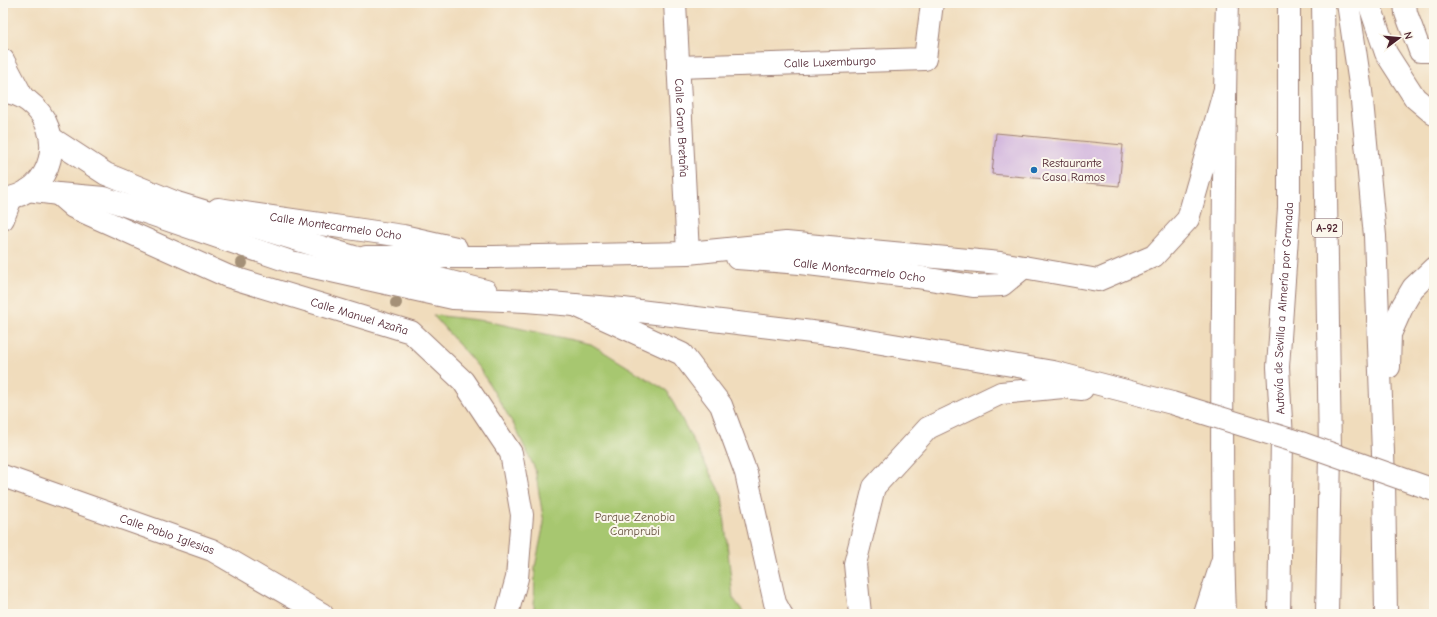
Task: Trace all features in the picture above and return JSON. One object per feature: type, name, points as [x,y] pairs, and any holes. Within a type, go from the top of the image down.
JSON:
[{"type":"main road","name":"Calle Gran Bretaña","points":[[675,3],[688,254]]},
{"type":"main road","name":"Calle Luxemburgo","points":[[678,67],[926,60],[932,3]]},
{"type":"main road","points":[[1225,614],[1222,424],[1225,89],[1228,3]]},
{"type":"main road","name":"Autovía de Sevilla a Almería por Granada","points":[[1279,614],[1282,439],[1278,367],[1289,208],[1289,3]]},
{"type":"main road","name":"A-92","points":[[1323,3],[1330,452],[1327,614]]},
{"type":"main road","points":[[1348,3],[1361,91],[1375,236],[1384,480],[1386,613]]},
{"type":"main road","points":[[1369,3],[1386,53],[1415,98],[1434,114]]},
{"type":"main road","points":[[1405,3],[1406,13],[1420,51],[1434,51]]},
{"type":"main road","points":[[3,60],[13,94],[36,107],[46,121],[52,138],[51,153],[47,167],[39,180],[14,196],[3,219]]},
{"type":"main road","name":"Calle Montecarmelo Ocho","points":[[291,262],[354,257],[492,257],[688,254],[786,243],[1000,263],[1098,280],[1154,256],[1188,219],[1225,89]]},
{"type":"main road","points":[[52,138],[106,174],[177,203],[354,257],[526,301]]},
{"type":"main road","points":[[14,196],[58,194],[104,198],[291,262],[453,298],[526,301],[623,309],[828,334],[1053,372],[1172,403],[1304,444],[1434,490]]},
{"type":"main road","name":"Calle Manuel Azaña","points":[[58,194],[73,207],[227,276],[411,332],[463,380],[511,453],[522,515],[517,578],[507,614]]},
{"type":"main road","name":"Calle Montecarmelo Ocho","points":[[177,203],[403,236],[492,257]]},
{"type":"main road","points":[[1384,480],[1390,334],[1403,305],[1413,288],[1434,268]]},
{"type":"main road","points":[[575,305],[682,354],[721,405],[746,473],[775,603],[781,614]]},
{"type":"main road","points":[[860,614],[855,564],[874,486],[928,428],[1000,393],[1063,387],[1172,403]]},
{"type":"main road","name":"Calle Pablo Iglesias","points":[[3,476],[212,550],[322,614]]},
{"type":"main road","points":[[1205,614],[1223,559]]},
{"type":"green space","name":"Parque Zenobia Camprubi","points":[[433,315],[486,321],[591,344],[667,391],[722,496],[733,598],[745,614],[532,614],[534,610],[535,567],[544,523],[535,469],[515,427],[480,369]]},
{"type":"building","points":[[996,133],[1123,145],[1119,186],[992,174]]},
{"type":"place","name":"Restaurante Casa Ramos","points":[[1034,170]]}]
